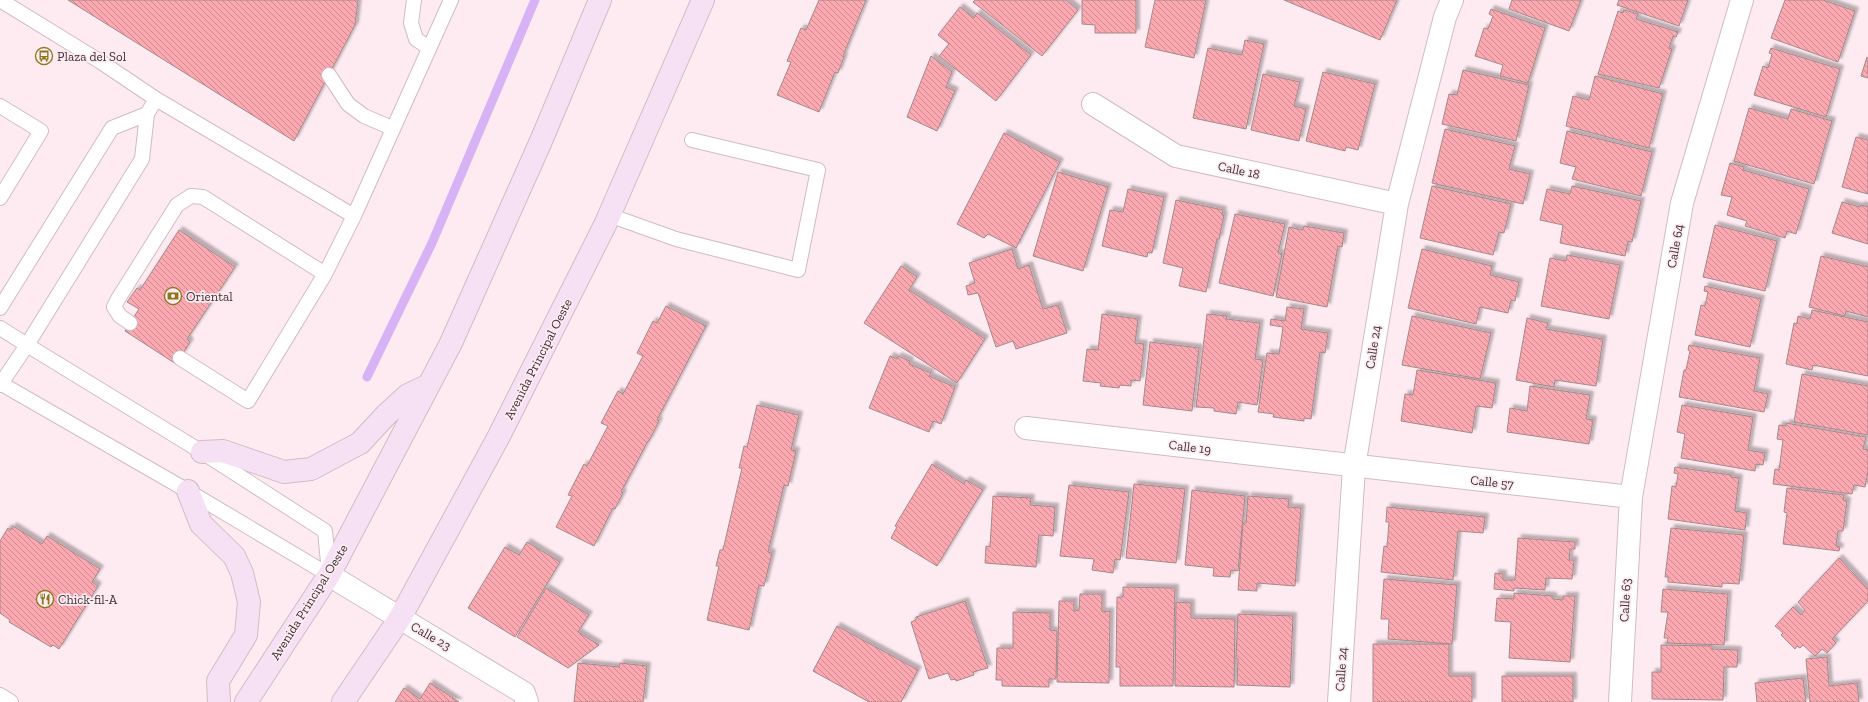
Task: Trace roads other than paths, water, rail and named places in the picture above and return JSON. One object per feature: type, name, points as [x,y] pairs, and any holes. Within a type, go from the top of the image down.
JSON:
[{"type":"main road","name":"Avenida Principal Oeste","points":[[246,702],[329,575],[451,344],[535,155],[600,0]]},
{"type":"main road","name":"Avenida Principal Oeste","points":[[343,702],[400,618],[499,436],[609,215],[703,0]]},
{"type":"main road","points":[[202,452],[224,451],[284,472],[311,469],[360,443],[386,415],[408,395],[429,385]]},
{"type":"main road","points":[[188,491],[201,524],[234,556],[242,573],[249,602],[246,635],[218,681],[219,702]]},
{"type":"street","name":"Calle 24","points":[[1339,702],[1354,466],[1397,204],[1445,17],[1452,0]]},
{"type":"street","name":"Calle 64","points":[[1631,497],[1682,203],[1742,0]]},
{"type":"street","name":"Calle 18","points":[[1093,104],[1176,156],[1397,204]]},
{"type":"street","name":"Calle 19","points":[[1026,428],[1354,466]]},
{"type":"street","name":"Calle 57","points":[[1354,466],[1631,497]]},
{"type":"street","name":"Calle 63","points":[[1620,702],[1631,497]]},
{"type":"street","name":"Calle 23","points":[[329,575],[524,693],[527,702]]},
{"type":"lane","points":[[0,0],[101,62],[156,99],[354,216]]},
{"type":"lane","points":[[414,0],[411,23],[416,39],[429,48]]},
{"type":"lane","points":[[180,358],[248,401],[325,274],[354,216],[392,128],[451,0]]},
{"type":"lane","points":[[329,75],[348,104],[364,116],[392,128]]},
{"type":"lane","points":[[156,99],[147,114],[142,159],[27,345],[0,384],[188,491],[329,575]]},
{"type":"lane","points":[[0,106],[41,131],[0,198]]},
{"type":"lane","points":[[0,308],[112,128],[147,114]]},
{"type":"lane","points":[[609,215],[676,239],[798,270],[818,170],[692,140]]},
{"type":"lane","points":[[130,323],[120,316],[114,307],[177,205],[191,196],[203,197],[325,274]]},
{"type":"lane","points":[[0,328],[202,452],[325,531],[329,575]]},
{"type":"lane","points":[[0,695],[11,702]]},
{"type":"waterway","points":[[367,377],[432,243],[535,0]]},
{"type":"place","name":"Plaza del Sol","points":[[44,56]]},
{"type":"place","name":"Oriental","points":[[173,296]]},
{"type":"place","name":"Chick-fil-A","points":[[45,599]]}]
